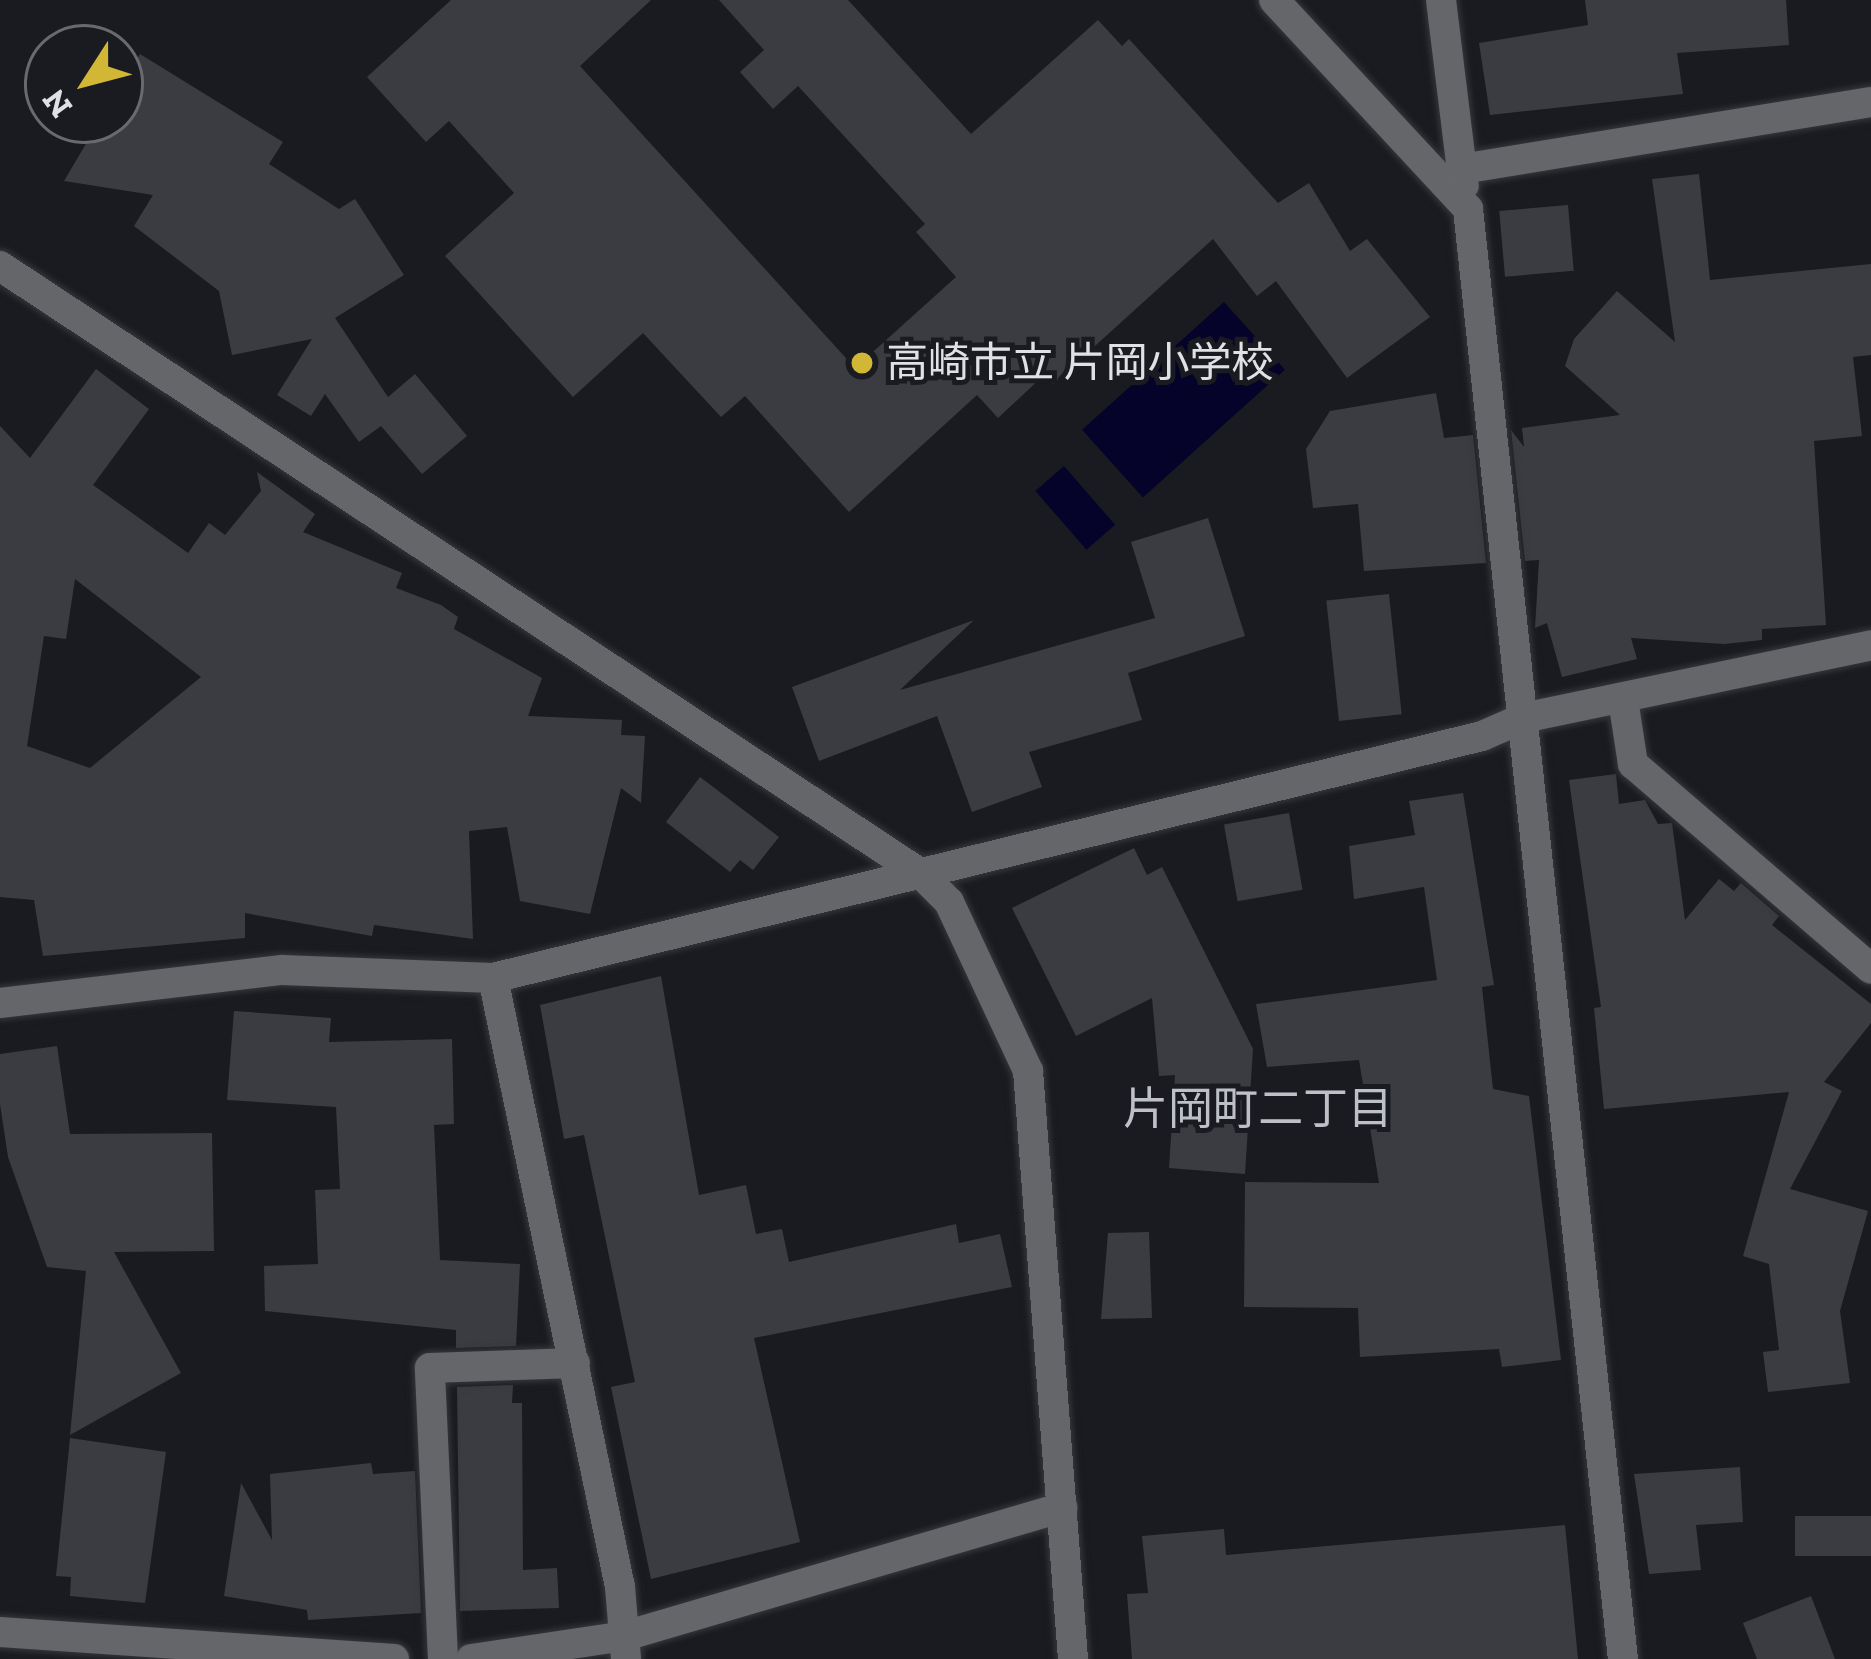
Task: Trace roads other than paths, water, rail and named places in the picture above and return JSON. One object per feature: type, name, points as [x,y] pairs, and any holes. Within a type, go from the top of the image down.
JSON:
[{"type":"street","points":[[1274,0],[1468,209]]},
{"type":"street","points":[[1442,0],[1623,1659]]},
{"type":"street","points":[[1462,170],[1871,102]]},
{"type":"street","points":[[0,266],[920,873],[950,902],[1028,1071],[1073,1659]]},
{"type":"street","points":[[0,1003],[282,970],[493,978],[1482,736],[1522,718],[1871,645]]},
{"type":"street","points":[[1623,699],[1633,764],[1871,969]]},
{"type":"street","points":[[493,978],[575,1363],[626,1648]]},
{"type":"street","points":[[443,1659],[430,1368],[575,1363]]},
{"type":"street","points":[[471,1659],[626,1648],[1062,1507]]},
{"type":"street","points":[[0,1632],[394,1659]]},
{"type":"place","name":"高崎市立 片岡小学校","points":[[862,363]]},
{"type":"district","name":"片岡町二丁目","points":[[1258,1110]]}]
